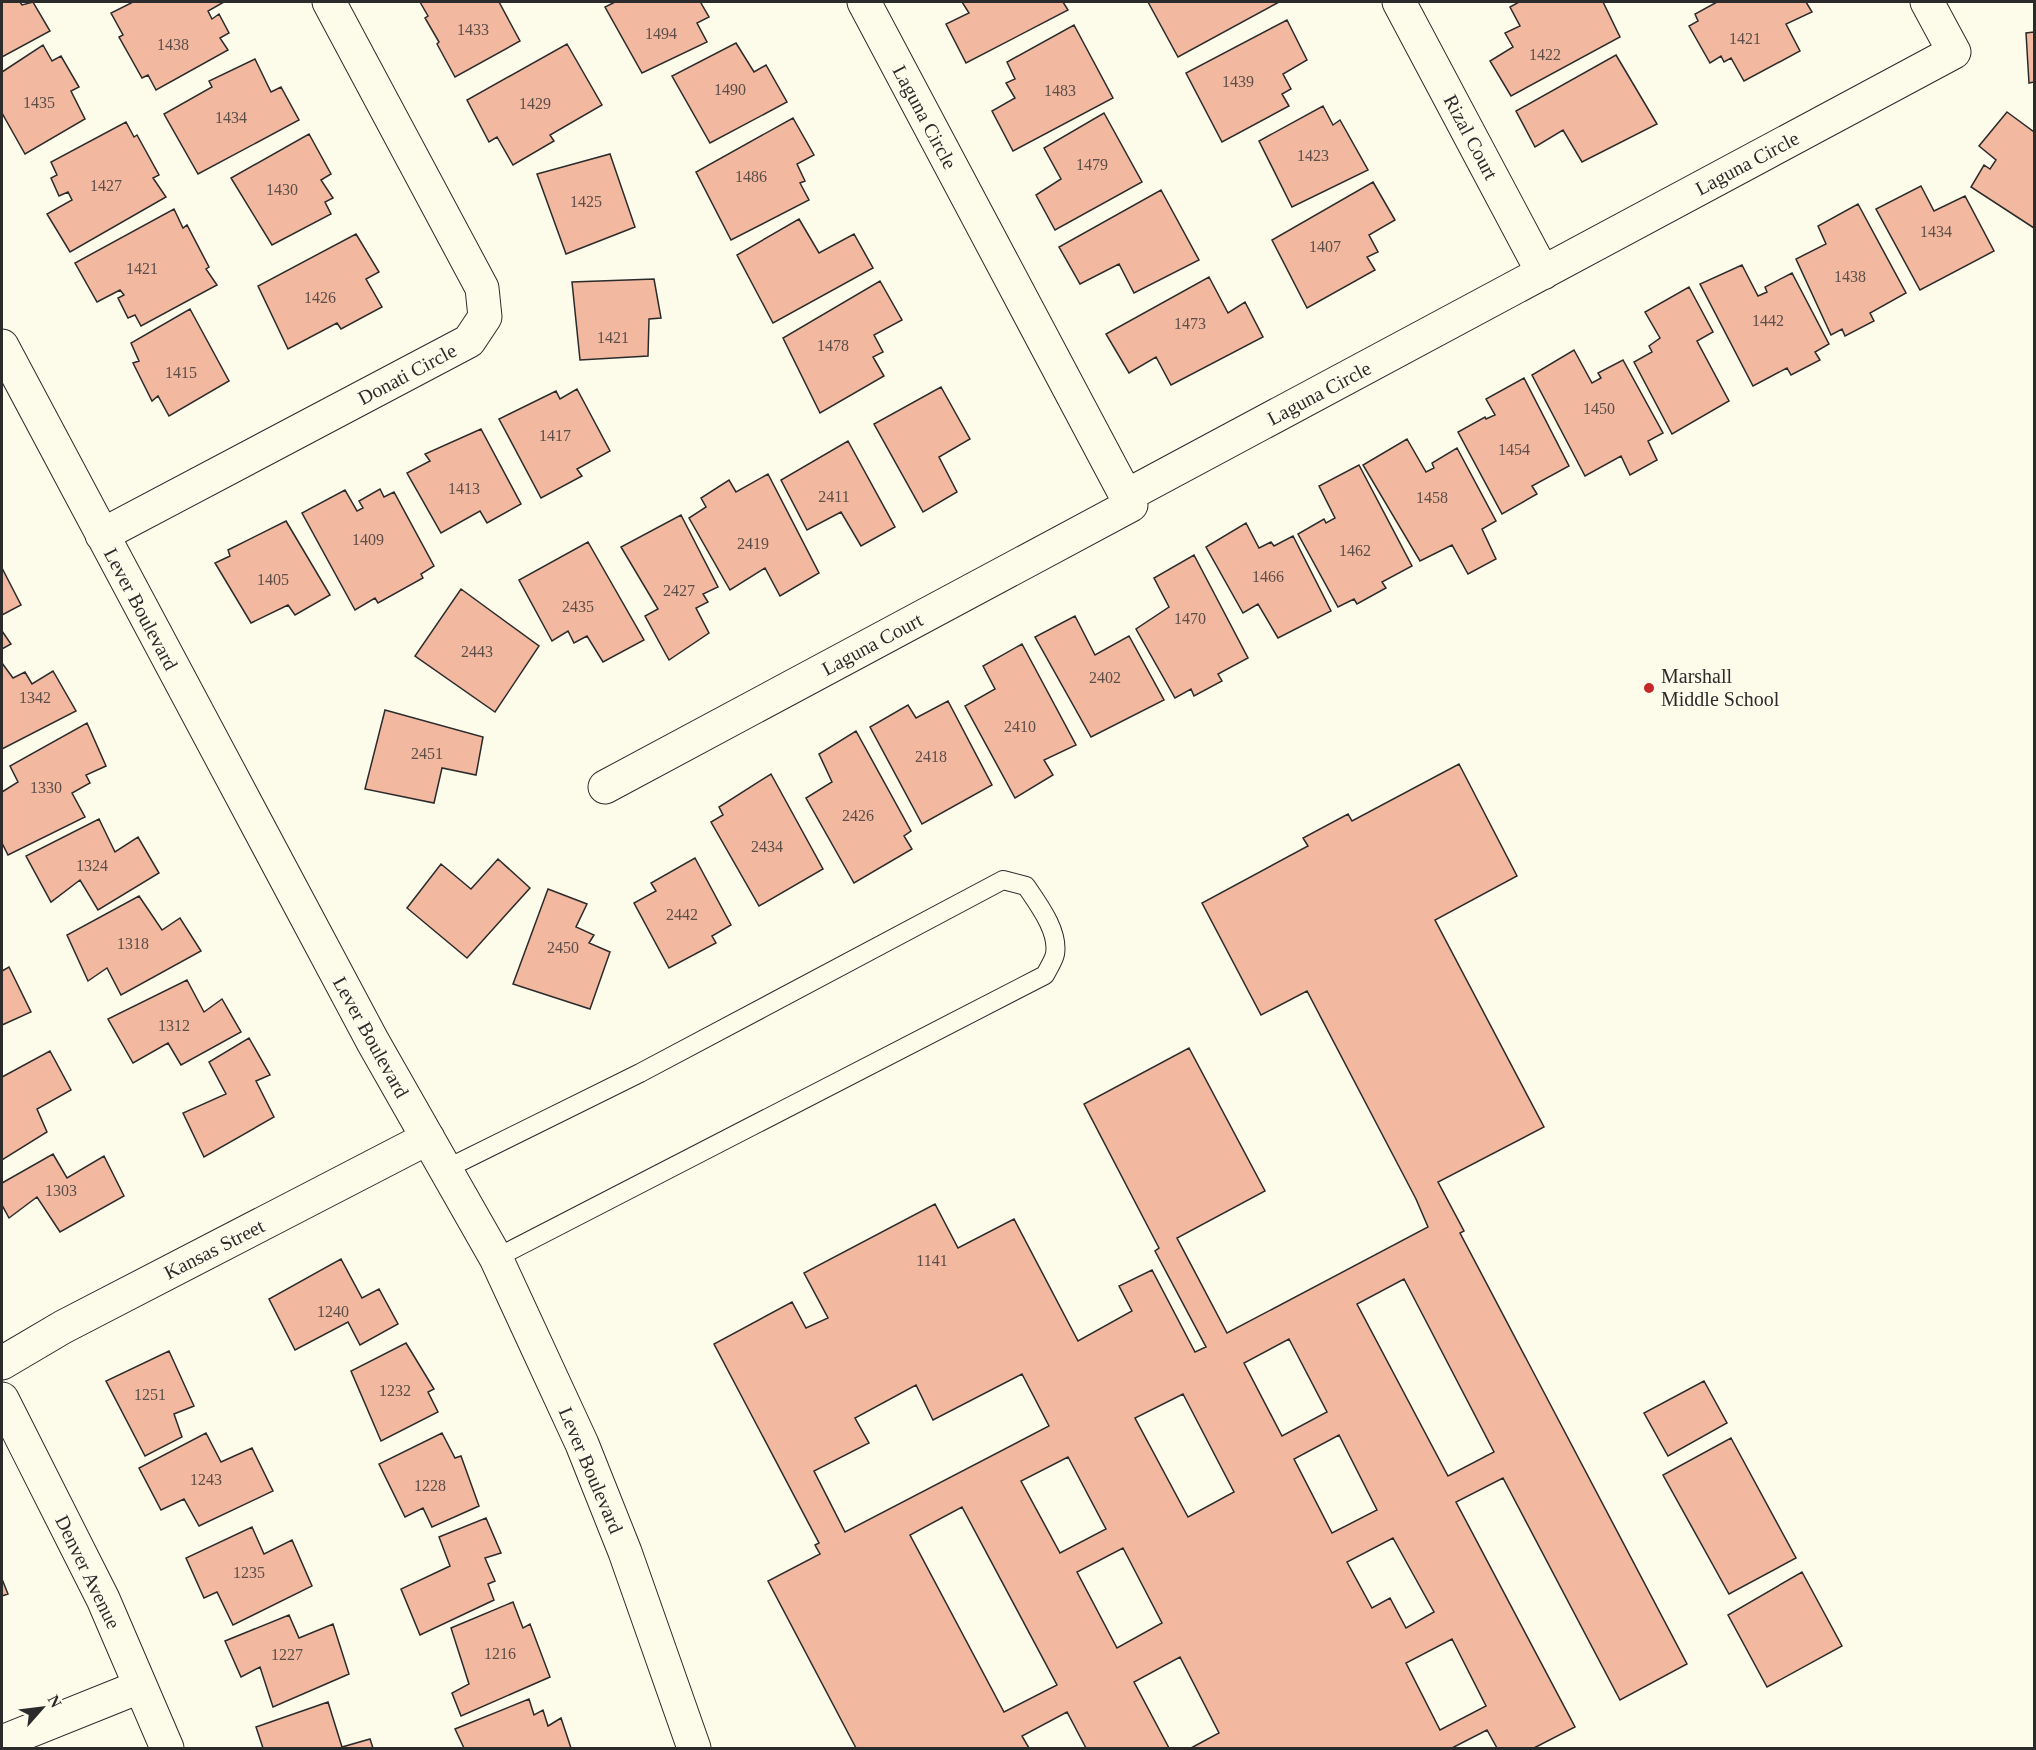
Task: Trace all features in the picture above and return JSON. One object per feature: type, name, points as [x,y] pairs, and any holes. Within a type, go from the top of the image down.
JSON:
[{"type":"street","name":"Donati Circle","points":[[102,535],[469,341],[485,317],[482,288],[329,2]]},
{"type":"street","name":"Laguna Circle","points":[[864,2],[1126,496],[1954,52],[1927,2]]},
{"type":"street","name":"Rizal Court","points":[[1399,2],[1543,273]]},
{"type":"street","name":"Lever Boulevard","points":[[2,346],[368,1032],[496,1258],[582,1444],[625,1552],[694,1749]]},
{"type":"street","name":"Laguna Court","points":[[605,788],[1131,505],[1126,496]]},
{"type":"street","name":"Kansas Street","points":[[2,1363],[63,1328],[428,1138]]},
{"type":"street","name":"Denver Avenue","points":[[2,1399],[103,1599],[167,1749]]},
{"type":"street","points":[[2,1742],[139,1687]]},
{"type":"lane","points":[[446,1169],[640,1073],[1003,880],[1026,886],[1036,901],[1053,932],[1055,954],[1045,975],[496,1258]]},
{"type":"building","points":[[2,2],[20,2],[22,5],[33,2],[50,31],[2,57]]},
{"type":"building","points":[[133,2],[224,2],[208,11],[212,19],[219,14],[229,33],[220,38],[228,50],[156,90],[148,75],[142,78],[119,37],[123,35],[111,13]]},
{"type":"building","points":[[420,2],[499,2],[520,41],[455,77],[437,44],[439,42],[425,18],[428,16]]},
{"type":"building","points":[[615,2],[703,2],[701,3],[709,17],[697,23],[707,42],[642,73],[605,7]]},
{"type":"building","points":[[962,2],[1063,2],[1068,10],[966,63],[946,24],[969,13]]},
{"type":"building","points":[[1148,2],[1279,2],[1178,57]]},
{"type":"building","points":[[1519,2],[1603,2],[1620,37],[1511,96],[1490,61],[1513,47],[1505,33],[1520,26],[1510,7]]},
{"type":"building","points":[[1717,2],[1806,2],[1812,12],[1786,24],[1800,51],[1744,81],[1731,58],[1724,62],[1721,56],[1710,63],[1689,26],[1698,21],[1695,14]]},
{"type":"building","points":[[1287,20],[1307,60],[1283,74],[1291,89],[1282,94],[1289,106],[1222,142],[1186,73]]},
{"type":"building","points":[[1074,25],[1113,98],[1013,151],[992,111],[1015,98],[1006,83],[1015,79],[1007,62]]},
{"type":"building","points":[[2034,32],[2034,82],[2029,83],[2026,33]]},
{"type":"building","points":[[736,43],[754,72],[766,65],[787,102],[710,143],[672,76]]},
{"type":"building","points":[[567,44],[602,105],[550,135],[554,141],[513,165],[497,137],[489,142],[467,100]]},
{"type":"building","points":[[43,45],[52,61],[61,56],[79,87],[71,91],[85,119],[25,154],[2,113],[2,72]]},
{"type":"building","points":[[1616,55],[1657,124],[1582,162],[1563,130],[1535,147],[1516,111]]},
{"type":"building","points":[[255,59],[271,92],[281,87],[299,120],[198,174],[164,114],[212,87],[209,81]]},
{"type":"building","points":[[1323,106],[1333,125],[1340,120],[1368,170],[1292,207],[1259,141]]},
{"type":"building","points":[[2007,112],[2034,132],[2034,228],[1971,187],[1984,165],[1990,169],[1996,160],[1979,146]]},
{"type":"building","points":[[1104,113],[1142,182],[1055,230],[1036,195],[1061,179],[1044,148]]},
{"type":"building","points":[[793,118],[814,155],[797,164],[805,181],[800,183],[809,200],[731,240],[696,172]]},
{"type":"building","points":[[126,122],[134,137],[137,135],[159,175],[153,178],[166,197],[70,252],[47,214],[72,200],[68,192],[59,196],[51,178],[57,175],[51,162]]},
{"type":"building","points":[[309,134],[331,174],[321,180],[333,198],[325,202],[331,214],[272,245],[231,178]]},
{"type":"building","points":[[610,154],[635,227],[566,254],[537,174]]},
{"type":"building","points":[[1373,182],[1395,220],[1369,235],[1378,252],[1367,257],[1375,270],[1307,308],[1272,240]]},
{"type":"building","points":[[1921,186],[1934,211],[1965,196],[1994,251],[1920,290],[1876,209]]},
{"type":"building","points":[[1161,190],[1199,260],[1134,293],[1119,264],[1080,284],[1059,247]]},
{"type":"building","points":[[1858,204],[1906,293],[1870,313],[1874,321],[1845,336],[1842,329],[1831,335],[1796,259],[1826,244],[1818,226]]},
{"type":"building","points":[[174,209],[183,228],[187,225],[209,267],[206,269],[217,285],[141,326],[135,315],[128,318],[118,298],[124,295],[120,290],[97,302],[75,263]]},
{"type":"building","points":[[799,219],[819,253],[854,234],[873,268],[773,323],[737,255]]},
{"type":"building","points":[[356,234],[379,272],[366,279],[382,307],[341,329],[337,323],[288,349],[258,286]]},
{"type":"building","points":[[1742,265],[1758,296],[1767,292],[1765,287],[1792,273],[1829,344],[1815,352],[1820,360],[1791,375],[1787,368],[1753,386],[1700,284]]},
{"type":"building","points":[[1209,277],[1228,313],[1245,302],[1263,337],[1171,385],[1156,357],[1129,373],[1106,334]]},
{"type":"building","points":[[654,279],[661,318],[649,319],[648,356],[580,360],[572,282]]},
{"type":"building","points":[[880,281],[902,320],[874,335],[883,352],[873,357],[884,376],[820,413],[783,338]]},
{"type":"building","points":[[1689,287],[1713,332],[1697,341],[1729,401],[1672,434],[1634,362],[1652,352],[1649,346],[1660,338],[1645,312]]},
{"type":"building","points":[[190,309],[229,381],[169,416],[158,396],[152,401],[133,363],[139,361],[131,343]]},
{"type":"building","points":[[1574,350],[1592,383],[1601,378],[1598,373],[1623,360],[1663,433],[1648,441],[1657,460],[1630,475],[1621,456],[1585,476],[1532,375]]},
{"type":"building","points":[[1524,378],[1569,466],[1532,486],[1537,494],[1502,514],[1458,432],[1485,417],[1486,419],[1495,415],[1486,399]]},
{"type":"building","points":[[941,387],[970,439],[939,457],[957,492],[923,512],[874,424]]},
{"type":"building","points":[[577,389],[610,451],[577,469],[582,476],[541,498],[499,419],[556,391],[560,399]]},
{"type":"building","points":[[481,429],[521,504],[487,523],[480,511],[441,533],[407,473],[430,461],[425,454]]},
{"type":"building","points":[[1407,439],[1426,472],[1434,468],[1432,463],[1457,448],[1496,521],[1482,529],[1496,559],[1468,574],[1452,545],[1420,561],[1363,465]]},
{"type":"building","points":[[848,441],[895,527],[861,546],[841,512],[807,530],[781,480]]},
{"type":"building","points":[[1359,465],[1412,566],[1382,582],[1386,588],[1357,604],[1354,599],[1338,607],[1298,534],[1324,519],[1326,523],[1335,518],[1319,486]]},
{"type":"building","points":[[768,474],[819,573],[780,596],[765,568],[730,590],[689,518],[706,507],[701,498],[729,480],[736,492]]},
{"type":"building","points":[[380,489],[384,497],[394,492],[434,566],[421,574],[423,578],[378,603],[375,598],[355,610],[302,513],[345,490],[357,511],[363,508],[359,501]]},
{"type":"building","points":[[681,515],[718,587],[703,594],[708,602],[696,608],[709,633],[669,660],[645,616],[658,609],[621,547]]},
{"type":"building","points":[[286,521],[330,595],[295,615],[288,605],[251,623],[215,563],[230,556],[228,550]]},
{"type":"building","points":[[1246,523],[1259,548],[1271,542],[1274,546],[1293,536],[1331,611],[1278,638],[1258,604],[1243,613],[1206,547]]},
{"type":"building","points":[[588,542],[644,640],[603,662],[587,636],[574,643],[568,631],[552,641],[519,580]]},
{"type":"building","points":[[1194,555],[1248,658],[1218,674],[1222,681],[1194,696],[1191,689],[1175,698],[1136,629],[1169,607],[1154,578]]},
{"type":"building","points":[[2,568],[21,605],[2,615]]},
{"type":"building","points":[[461,589],[539,646],[495,712],[415,656]]},
{"type":"building","points":[[1075,616],[1095,655],[1129,636],[1164,700],[1091,737],[1035,637]]},
{"type":"building","points":[[2,631],[11,644],[2,649]]},
{"type":"building","points":[[1022,644],[1076,745],[1044,760],[1053,775],[1015,798],[965,706],[995,689],[983,666]]},
{"type":"building","points":[[2,663],[13,678],[25,672],[32,684],[53,671],[76,711],[2,749]]},
{"type":"building","points":[[948,701],[992,785],[922,824],[870,727],[908,705],[916,718]]},
{"type":"building","points":[[385,710],[483,737],[476,775],[442,768],[434,803],[365,789]]},
{"type":"building","points":[[87,723],[106,766],[86,775],[90,783],[72,793],[85,817],[8,855],[2,843],[2,792],[18,782],[10,766]]},
{"type":"building","points":[[856,731],[911,831],[904,836],[912,849],[854,883],[806,798],[832,782],[819,754]]},
{"type":"building","points":[[1459,764],[1517,876],[1435,920],[1544,1127],[1438,1182],[1464,1231],[1460,1233],[1687,1664],[1620,1700],[1503,1478],[1456,1502],[1575,1727],[1534,1748],[1497,1748],[1487,1730],[1452,1748],[1191,1748],[1219,1733],[1180,1657],[1134,1682],[1169,1748],[1086,1748],[1067,1712],[1022,1736],[1029,1748],[856,1748],[768,1581],[820,1554],[815,1545],[819,1543],[714,1344],[792,1302],[806,1328],[828,1318],[804,1273],[935,1204],[958,1248],[1014,1219],[1078,1341],[1132,1311],[1119,1286],[1152,1270],[1195,1352],[1206,1347],[1155,1251],[1159,1248],[1084,1104],[1189,1048],[1265,1191],[1177,1238],[1227,1333],[1428,1227],[1416,1199],[1307,991],[1261,1015],[1202,903],[1308,846],[1303,838],[1348,814],[1352,821]],"holes":[[[1404,1279],[1494,1452],[1448,1476],[1357,1304]],[[1289,1339],[1327,1412],[1282,1436],[1244,1363]],[[1022,1374],[1049,1426],[845,1532],[814,1471],[869,1443],[855,1418],[916,1385],[933,1420]],[[1183,1394],[1234,1492],[1188,1517],[1135,1418]],[[1339,1435],[1377,1510],[1332,1533],[1294,1459]],[[1068,1457],[1106,1529],[1060,1553],[1021,1481]],[[962,1507],[1057,1685],[1004,1712],[910,1535]],[[1393,1538],[1434,1612],[1406,1628],[1390,1598],[1372,1608],[1347,1562]],[[1123,1548],[1162,1623],[1117,1648],[1077,1572]],[[1452,1639],[1486,1706],[1440,1730],[1406,1663]]]},
{"type":"building","points":[[771,774],[823,869],[759,906],[711,822],[723,815],[719,807]]},
{"type":"building","points":[[99,819],[115,852],[138,837],[159,873],[98,910],[80,880],[51,902],[26,856]]},
{"type":"building","points":[[695,858],[731,925],[712,936],[716,943],[669,968],[634,903],[656,891],[651,883]]},
{"type":"building","points":[[498,859],[530,888],[467,958],[407,908],[441,864],[471,889]]},
{"type":"building","points":[[548,889],[587,904],[576,927],[594,935],[589,943],[610,952],[590,1009],[513,984]]},
{"type":"building","points":[[139,896],[162,930],[180,918],[201,951],[121,995],[107,968],[88,981],[67,935]]},
{"type":"building","points":[[9,967],[31,1012],[2,1025],[2,971]]},
{"type":"building","points":[[187,980],[204,1012],[222,999],[241,1032],[181,1065],[168,1043],[133,1063],[108,1019]]},
{"type":"building","points":[[249,1038],[270,1075],[256,1081],[274,1117],[204,1157],[183,1113],[226,1094],[209,1062]]},
{"type":"building","points":[[50,1051],[71,1090],[37,1109],[47,1132],[2,1160],[2,1077]]},
{"type":"building","points":[[53,1154],[67,1178],[104,1156],[124,1196],[60,1232],[37,1197],[9,1218],[2,1205],[2,1183]]},
{"type":"building","points":[[341,1259],[362,1298],[379,1289],[398,1324],[360,1345],[348,1322],[295,1350],[269,1299]]},
{"type":"building","points":[[406,1343],[434,1389],[428,1392],[438,1412],[381,1441],[351,1371]]},
{"type":"building","points":[[169,1351],[194,1406],[174,1414],[182,1437],[145,1456],[106,1381]]},
{"type":"building","points":[[1704,1381],[1727,1423],[1668,1456],[1644,1413]]},
{"type":"building","points":[[206,1433],[221,1462],[252,1448],[273,1491],[199,1526],[184,1499],[161,1510],[139,1468]]},
{"type":"building","points":[[442,1433],[455,1458],[461,1456],[479,1506],[432,1527],[423,1508],[405,1517],[379,1464]]},
{"type":"building","points":[[1731,1438],[1796,1558],[1729,1594],[1663,1475]]},
{"type":"building","points":[[486,1518],[501,1553],[485,1558],[495,1581],[488,1584],[494,1600],[420,1635],[401,1589],[450,1566],[439,1537]]},
{"type":"building","points":[[252,1527],[264,1554],[292,1540],[312,1586],[233,1625],[217,1592],[204,1598],[186,1558]]},
{"type":"building","points":[[1802,1572],[1842,1646],[1767,1687],[1728,1615]]},
{"type":"building","points":[[2,1579],[8,1594],[2,1596]]},
{"type":"building","points":[[513,1602],[523,1628],[530,1624],[550,1677],[461,1716],[452,1693],[469,1684],[451,1628]]},
{"type":"building","points":[[289,1615],[299,1638],[333,1624],[349,1674],[273,1707],[260,1667],[241,1677],[225,1641]]},
{"type":"building","points":[[529,1699],[534,1715],[543,1710],[548,1726],[561,1718],[571,1748],[464,1748],[455,1729]]},
{"type":"building","points":[[328,1702],[342,1747],[370,1739],[373,1748],[263,1748],[256,1727]]},
{"type":"place","name":"Marshall Middle School","points":[[1649,688]]}]
